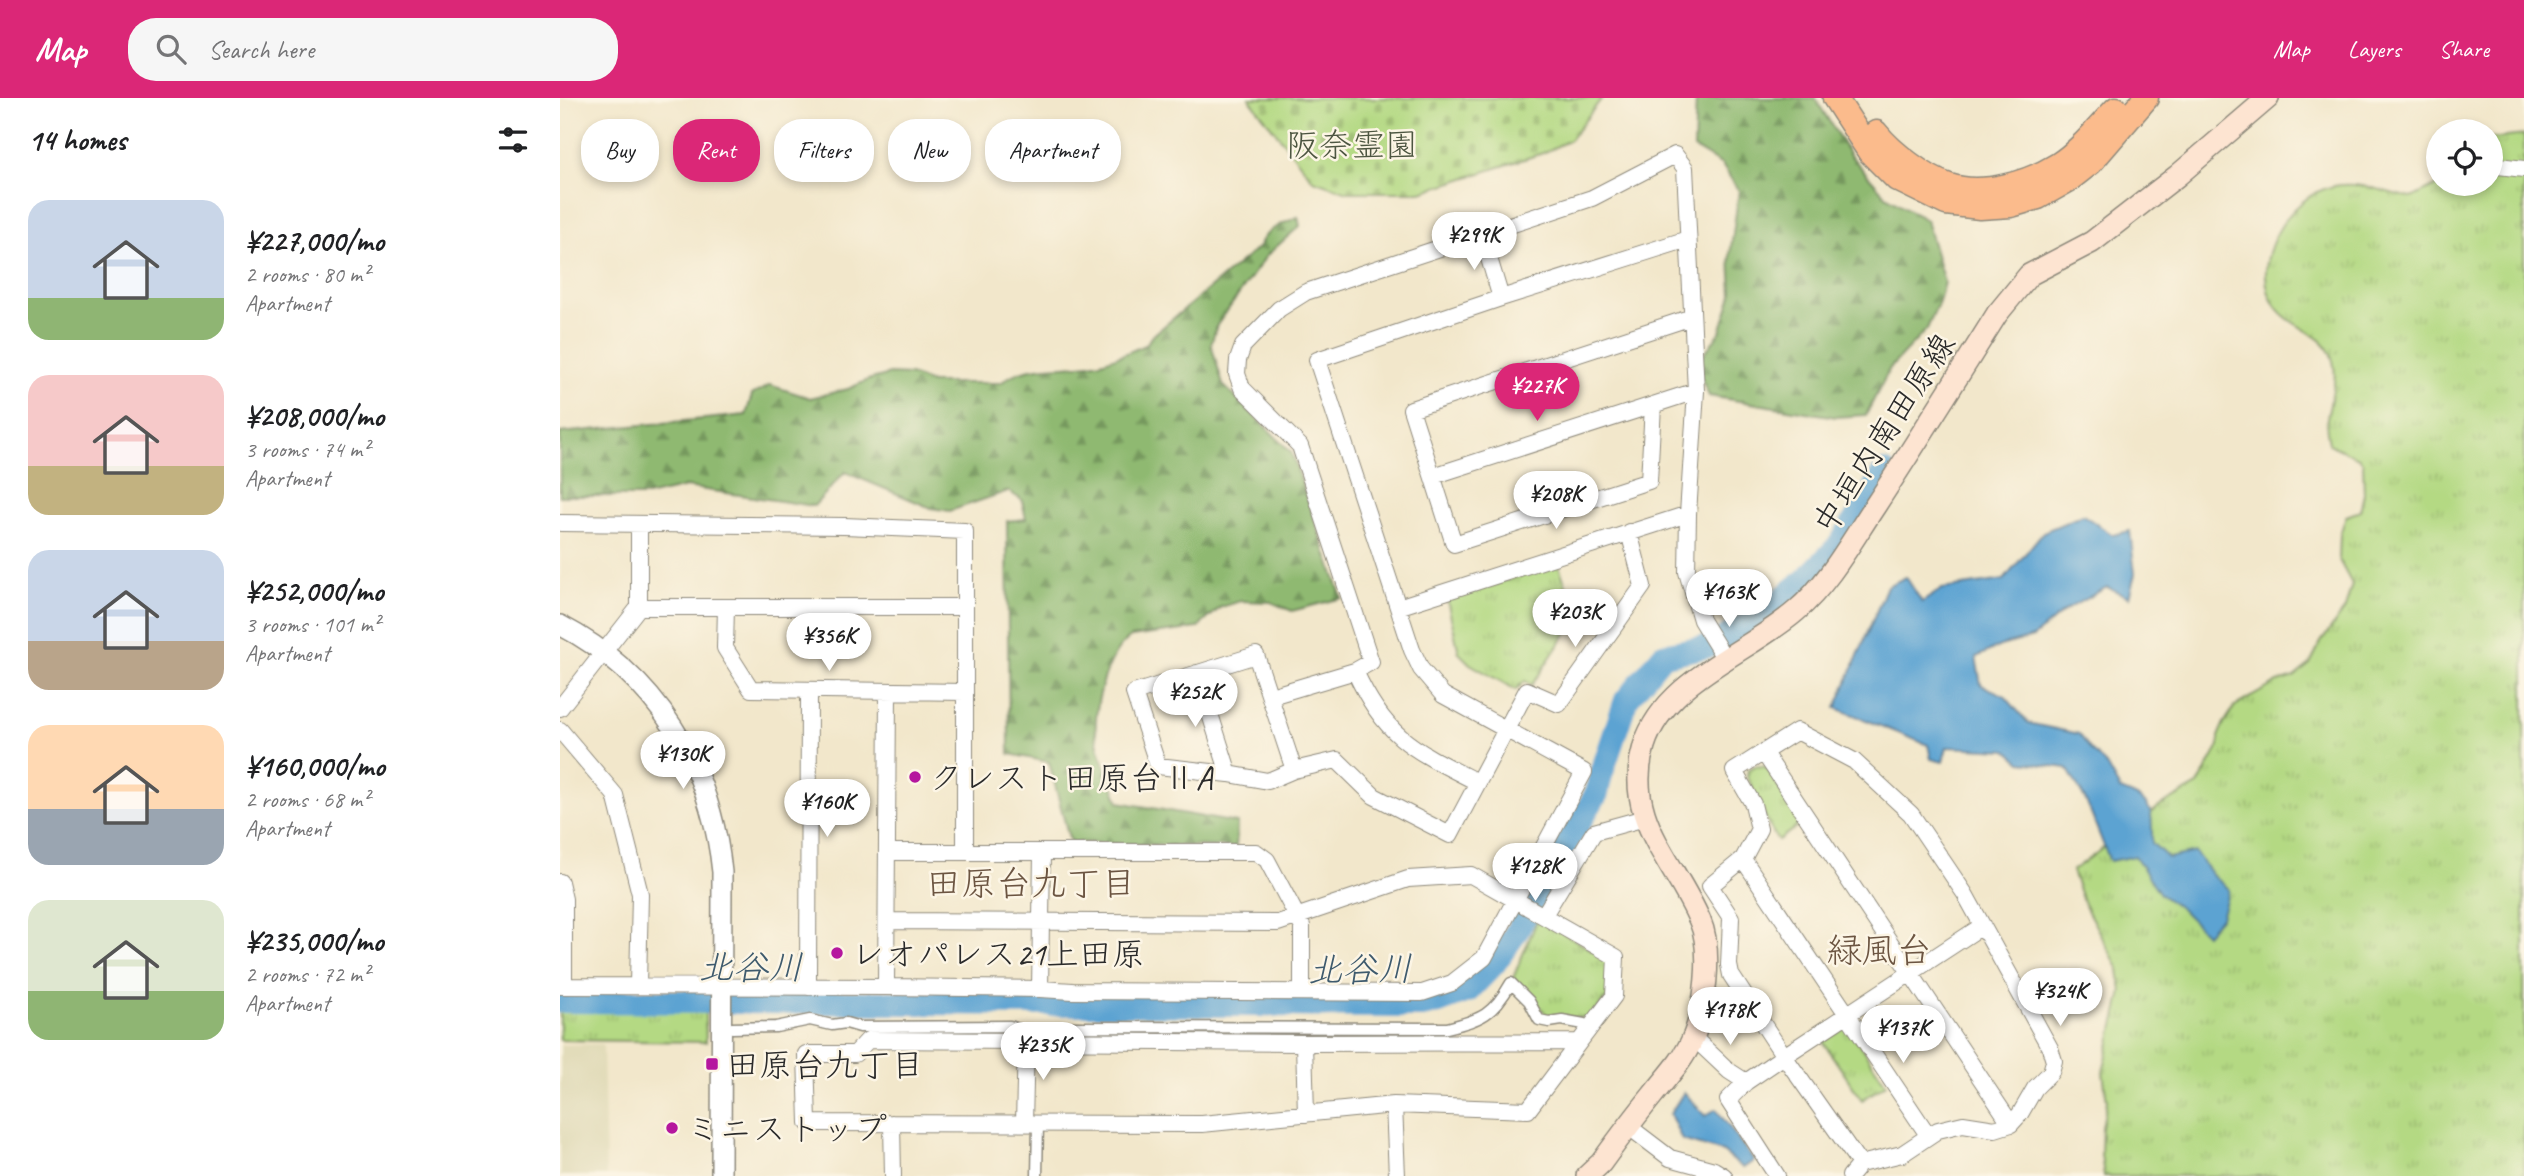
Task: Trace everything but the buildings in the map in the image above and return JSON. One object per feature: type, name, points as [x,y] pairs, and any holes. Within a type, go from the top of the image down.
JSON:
[{"type":"main road","points":[[1835,98],[1870,152],[1897,179],[1946,203],[1980,207],[2011,205],[2038,197],[2068,180],[2091,162],[2146,98]]},
{"type":"main road","points":[[1852,98],[1882,141],[1907,163],[1950,186],[1980,189],[2008,187],[2031,180],[2058,165],[2077,150],[2126,98]]},
{"type":"main road","name":"中垣内南田原線","points":[[1587,1176],[1601,1163],[1674,1069],[1694,1038],[1702,1008],[1706,950],[1702,924],[1661,852],[1645,818],[1641,802],[1639,777],[1644,745],[1657,719],[1698,677],[1796,611],[1831,572],[1997,314],[2029,275],[2092,242],[2177,176],[2268,98]]},
{"type":"street","points":[[1271,696],[1356,671],[1371,662],[1300,446],[1242,388],[1237,374],[1243,346],[1279,309],[1294,298],[1591,198],[1675,155],[1685,168],[1696,391],[1687,572],[1701,620],[1725,659]]},
{"type":"street","points":[[2503,167],[2524,169]]},
{"type":"street","points":[[1482,235],[1501,298]]},
{"type":"street","points":[[560,882],[564,899],[562,986],[1422,993],[1452,983],[1484,958],[1584,772],[1443,695],[1420,669],[1317,360],[1688,239]]},
{"type":"street","points":[[1653,405],[1649,481],[1454,544],[1411,410],[1692,317]]},
{"type":"street","points":[[1433,476],[1696,391]]},
{"type":"street","points":[[1398,607],[1688,514]]},
{"type":"street","points":[[560,523],[844,526],[965,531],[965,851]]},
{"type":"street","points":[[560,708],[639,607],[639,524]]},
{"type":"street","points":[[1294,770],[1256,655],[1134,693],[1158,766],[1268,781],[1294,770],[1337,760],[1374,796],[1450,835],[1527,690],[1559,704],[1643,586],[1629,532]]},
{"type":"street","points":[[639,607],[965,607]]},
{"type":"street","points":[[726,607],[725,648],[751,689],[965,692]]},
{"type":"street","points":[[560,625],[605,653],[658,704],[679,735],[702,784],[719,848],[722,872],[720,989],[726,1024],[721,1176]]},
{"type":"street","points":[[1356,671],[1370,702],[1396,734],[1422,754],[1477,782]]},
{"type":"street","points":[[1197,673],[1229,774]]},
{"type":"street","points":[[808,987],[809,691]]},
{"type":"street","points":[[886,987],[888,692]]},
{"type":"street","points":[[560,730],[615,795],[640,894],[638,985]]},
{"type":"street","points":[[1797,731],[1854,761],[1911,814],[1965,894],[2050,1048],[2054,1061],[2050,1072],[2035,1088],[2011,1124],[1995,1129],[1963,1124],[1938,1130],[1902,1154],[1855,1170],[1731,975],[1731,918],[1710,886],[1743,859],[1759,829],[1753,804],[1734,771],[1797,731]]},
{"type":"street","points":[[1764,753],[2011,1124]]},
{"type":"street","points":[[1543,915],[1594,832],[1645,818]]},
{"type":"street","points":[[888,852],[1256,852],[1267,860],[1302,926],[1302,992]]},
{"type":"street","points":[[1040,989],[1042,852]]},
{"type":"street","points":[[1743,859],[1928,1135]]},
{"type":"street","points":[[887,921],[1278,923],[1408,879],[1471,874],[1616,957],[1614,996],[1528,1110],[1394,1105],[1202,1124],[808,1123],[806,1054],[855,1054],[868,1040],[1578,1042]]},
{"type":"street","points":[[1777,1176],[1728,1100],[1746,1082],[1982,926]]},
{"type":"street","points":[[726,1024],[776,1027],[810,1020],[860,1027],[1010,1026],[1017,1029],[1060,1030],[1072,1027],[1447,1028],[1486,1015],[1500,1003],[1511,983],[1529,1001],[1539,1020],[1549,1023],[1562,1020],[1584,1024]]},
{"type":"street","points":[[1694,1038],[1729,1071],[1746,1082]]},
{"type":"street","points":[[1026,1041],[1037,1176]]},
{"type":"street","points":[[1304,1043],[1306,1114]]},
{"type":"street","points":[[1394,1105],[1397,1176]]},
{"type":"street","points":[[892,1123],[893,1176]]},
{"type":"street","points":[[1628,1126],[1670,1158],[1714,1170],[1724,1176]]},
{"type":"shaded area","points":[[603,1044],[606,1176],[560,1176],[560,1045]]},
{"type":"green space","name":"阪奈霊園","points":[[1249,98],[1602,98],[1570,140],[1543,153],[1421,192],[1348,192],[1313,180]]},
{"type":"green space","points":[[1696,98],[1815,98],[1850,155],[1886,196],[1926,220],[1944,282],[1939,302],[1927,329],[1890,368],[1866,415],[1836,417],[1709,396],[1701,378],[1701,358],[1720,332],[1732,295],[1730,255],[1739,191],[1722,165],[1694,148]]},
{"type":"green space","points":[[2524,135],[2524,1176],[2104,1176],[2101,1154],[2102,1127],[2107,1101],[2103,1072],[2122,992],[2119,969],[2084,904],[2072,871],[2160,806],[2198,785],[2219,746],[2219,734],[2224,723],[2235,706],[2278,682],[2294,677],[2310,664],[2321,642],[2345,609],[2352,584],[2339,560],[2340,535],[2346,516],[2360,511],[2364,494],[2363,463],[2359,458],[2329,444],[2326,421],[2335,376],[2329,351],[2319,339],[2281,313],[2268,290],[2266,272],[2276,234],[2301,203],[2317,192],[2334,186],[2364,186],[2412,198],[2426,191],[2426,196],[2503,196],[2503,137]]},
{"type":"green space","points":[[1298,217],[1300,226],[1267,255],[1217,325],[1211,344],[1223,385],[1291,452],[1342,598],[1292,611],[1271,602],[1241,601],[1221,607],[1197,628],[1131,637],[1114,656],[1108,669],[1096,715],[1099,749],[1119,802],[1237,823],[1236,847],[1070,842],[1049,762],[1009,754],[1007,521],[1026,519],[1022,500],[1008,491],[950,511],[931,508],[845,472],[814,506],[686,487],[647,496],[560,496],[560,433],[746,415],[752,395],[770,385],[810,398],[848,389],[890,374],[910,375],[931,383],[1001,383],[1022,371],[1108,360],[1146,345],[1151,337],[1259,247],[1270,231]]},
{"type":"green space","points":[[1558,563],[1577,617],[1532,685],[1525,681],[1516,690],[1470,664],[1459,653],[1447,600]]},
{"type":"green space","points":[[1755,766],[1766,767],[1802,823],[1778,840],[1747,776],[1748,770]]},
{"type":"green space","points":[[1538,918],[1610,961],[1609,995],[1590,1017],[1548,1016],[1513,978]]},
{"type":"green space","points":[[560,1010],[705,1010],[706,1042],[560,1040]]},
{"type":"green space","points":[[1847,1026],[1886,1084],[1862,1100],[1823,1042]]},
{"type":"water","points":[[2083,515],[2113,535],[2130,531],[2135,574],[2129,597],[2107,587],[2067,609],[2033,637],[2000,646],[1976,657],[1981,685],[2004,695],[2028,723],[2079,734],[2106,765],[2120,790],[2139,798],[2149,808],[2152,843],[2168,858],[2195,852],[2210,872],[2229,890],[2221,917],[2206,934],[2181,909],[2160,894],[2135,856],[2110,861],[2086,801],[2067,768],[2021,762],[2007,750],[1947,747],[1943,762],[1931,759],[1928,745],[1836,708],[1887,586],[1906,577],[1922,602],[1942,589],[2004,580],[2043,532]]},
{"type":"water","points":[[1684,1092],[1705,1116],[1716,1109],[1754,1161],[1743,1168],[1723,1152],[1682,1140],[1670,1114]]},
{"type":"waterway","name":"北谷川","points":[[560,1001],[1422,1006],[1468,991],[1494,964],[1517,931],[1597,793],[1626,700],[1663,655],[1714,645],[1770,608],[1804,581],[1841,543],[1884,472]]},
{"type":"place","name":"クレスト田原台ⅡA","points":[[915,777]]},
{"type":"place","name":"レオパレス21上田原","points":[[837,953]]},
{"type":"place","name":"田原台九丁目","points":[[712,1064]]},
{"type":"place","name":"ミニストップ","points":[[672,1128]]},
{"type":"district","name":"田原台九丁目","points":[[1031,883]]},
{"type":"district","name":"緑風台","points":[[1879,950]]}]
